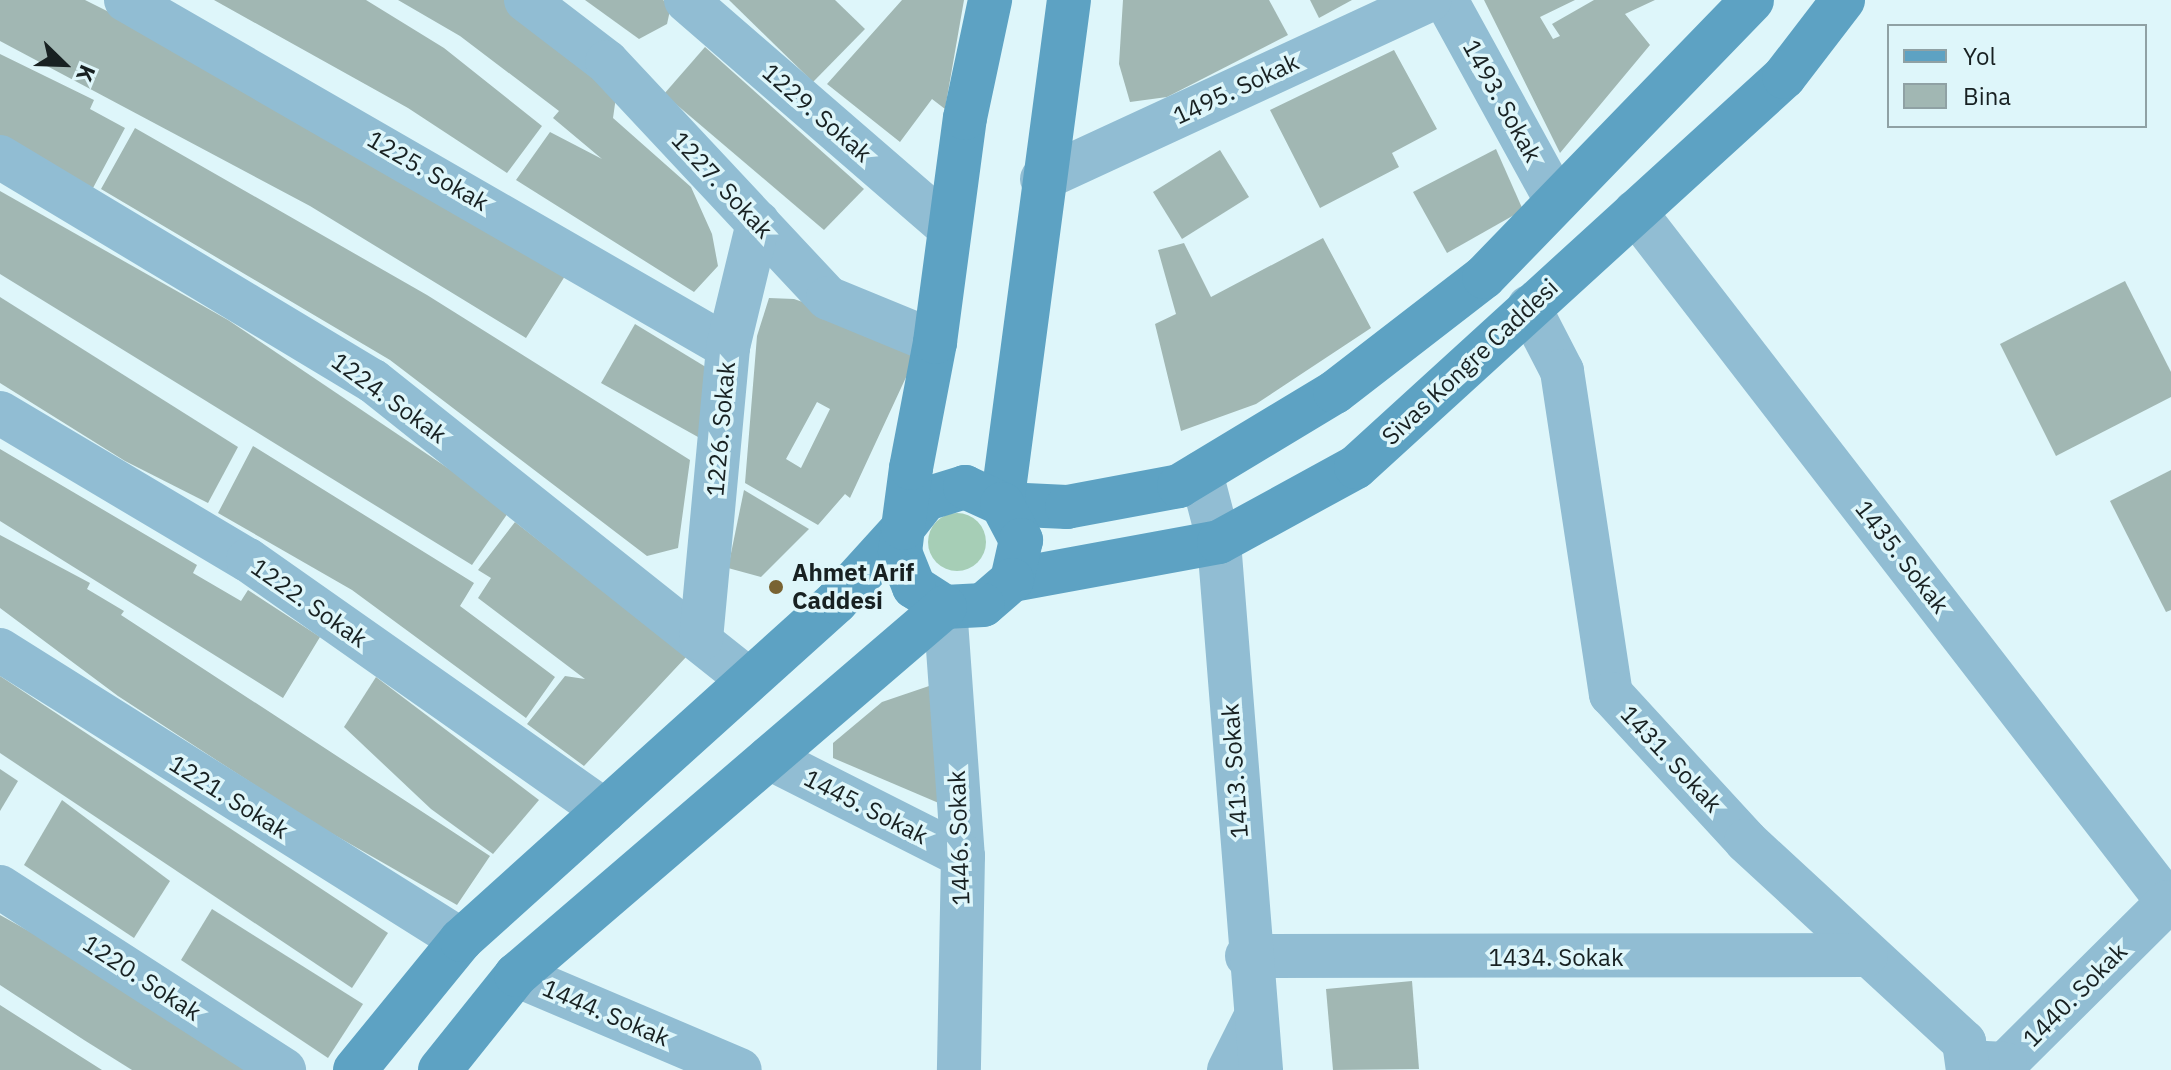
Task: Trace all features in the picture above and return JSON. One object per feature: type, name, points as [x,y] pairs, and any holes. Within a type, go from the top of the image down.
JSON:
[{"type":"main road","points":[[990,0],[948,227],[935,342],[903,528],[904,570],[928,599],[945,607],[983,605],[1012,580],[1021,540],[1002,504],[1042,179],[1069,0]]},
{"type":"main road","points":[[355,1070],[461,940],[836,602],[926,499],[944,490],[965,487],[1002,504],[1067,507],[1179,486],[1201,473],[1335,392],[1484,277],[1752,0]]},
{"type":"main road","name":"Sivas Kongre Caddesi","points":[[1012,580],[1219,542],[1356,467],[1784,77],[1843,0]]},
{"type":"main road","points":[[440,1070],[516,975],[945,607]]},
{"type":"street","name":"1225. Sokak","points":[[126,0],[728,347]]},
{"type":"street","name":"1227. Sokak","points":[[526,0],[607,62],[828,298],[935,342]]},
{"type":"street","name":"1229. Sokak","points":[[686,0],[948,227]]},
{"type":"street","name":"1495. Sokak","points":[[1042,179],[1430,0]]},
{"type":"street","name":"1493. Sokak","points":[[1446,0],[1557,202]]},
{"type":"street","name":"1224. Sokak","points":[[0,157],[373,381],[749,680]]},
{"type":"street","name":"1435. Sokak","points":[[1635,212],[2168,902]]},
{"type":"street","name":"1226. Sokak","points":[[701,639],[728,347],[758,223]]},
{"type":"street","name":"1431. Sokak","points":[[1529,307],[1562,371],[1611,694],[1746,841],[1866,955],[1964,1042],[1970,1066]]},
{"type":"street","name":"1222. Sokak","points":[[0,413],[248,560],[605,811]]},
{"type":"street","name":"1413. Sokak","points":[[1201,473],[1219,542],[1247,956],[1261,1070]]},
{"type":"street","name":"1446. Sokak","points":[[945,607],[963,856],[959,1070]]},
{"type":"street","name":"1221. Sokak","points":[[0,650],[461,940]]},
{"type":"street","name":"1445. Sokak","points":[[769,758],[963,856]]},
{"type":"street","name":"1220. Sokak","points":[[0,887],[284,1070]]},
{"type":"street","name":"1440. Sokak","points":[[1970,1066],[2005,1064],[2168,902]]},
{"type":"street","name":"1434. Sokak","points":[[1247,956],[1866,955]]},
{"type":"street","name":"1444. Sokak","points":[[516,975],[740,1070]]},
{"type":"street","points":[[1229,1070],[1256,1016]]},
{"type":"green space","points":[[957,513],[977,522],[986,542],[977,562],[957,571],[937,562],[928,542],[937,522]]},
{"type":"building","points":[[0,0],[85,0],[565,276],[526,338],[310,206],[0,41]]},
{"type":"building","points":[[214,0],[366,0],[444,48],[542,126],[507,173],[408,108]]},
{"type":"building","points":[[398,0],[507,0],[617,90],[613,118],[691,187],[712,234],[718,266],[694,292],[516,180],[550,132],[602,159],[553,118],[559,111],[460,36]]},
{"type":"building","points":[[585,0],[663,0],[671,6],[667,24],[639,39]]},
{"type":"building","points":[[729,0],[835,0],[865,29],[813,82]]},
{"type":"building","points":[[902,0],[964,0],[945,109],[932,99],[900,142],[827,84]]},
{"type":"building","points":[[1123,0],[1269,0],[1288,35],[1167,97],[1130,102],[1119,64]]},
{"type":"building","points":[[1310,0],[1352,0],[1319,18]]},
{"type":"building","points":[[1484,0],[1575,0],[1540,17],[1553,39],[1560,36],[1552,24],[1594,0],[1655,0],[1625,14],[1650,45],[1560,153]]},
{"type":"building","points":[[705,47],[864,189],[824,230],[664,94]]},
{"type":"building","points":[[1394,50],[1437,129],[1392,153],[1399,167],[1320,208],[1270,110]]},
{"type":"building","points":[[0,54],[94,100],[90,109],[125,128],[93,188],[0,136]]},
{"type":"building","points":[[135,128],[427,295],[690,460],[678,548],[647,556],[390,360],[101,189]]},
{"type":"building","points":[[1496,149],[1523,210],[1447,253],[1413,192]]},
{"type":"building","points":[[1220,150],[1249,197],[1182,239],[1153,192]]},
{"type":"building","points":[[0,191],[228,320],[510,510],[472,565],[0,274]]},
{"type":"building","points":[[1323,238],[1371,328],[1256,404],[1181,431],[1155,324],[1176,314],[1158,250],[1184,243],[1211,297]]},
{"type":"building","points":[[2125,281],[2171,372],[2171,397],[2056,456],[2000,344]]},
{"type":"building","points":[[0,297],[238,447],[208,503],[125,461],[0,383]]},
{"type":"building","points":[[769,298],[794,299],[901,336],[914,360],[850,498],[845,494],[818,525],[745,483],[757,336]],"holes":[[[817,402],[830,409],[801,468],[786,459]]]},
{"type":"building","points":[[635,324],[714,372],[698,437],[601,383]]},
{"type":"building","points":[[253,446],[474,583],[460,606],[555,677],[526,718],[352,590],[218,513]]},
{"type":"building","points":[[0,449],[197,565],[193,573],[241,601],[248,590],[320,637],[283,698],[0,521]]},
{"type":"building","points":[[2171,470],[2171,610],[2166,612],[2110,501]]},
{"type":"building","points":[[744,490],[809,529],[761,577],[728,568]]},
{"type":"building","points":[[515,522],[687,656],[584,766],[527,724],[565,676],[585,679],[478,598],[491,578],[478,570]]},
{"type":"building","points":[[0,535],[90,583],[87,589],[124,611],[121,615],[490,856],[457,905],[310,821],[118,696],[0,608]]},
{"type":"building","points":[[0,676],[388,933],[352,988],[0,753]]},
{"type":"building","points":[[376,677],[539,800],[493,854],[431,809],[344,727]]},
{"type":"building","points":[[932,685],[941,804],[833,758],[833,743],[882,702]]},
{"type":"building","points":[[0,769],[18,781],[0,811]]},
{"type":"building","points":[[62,800],[170,881],[134,938],[24,865]]},
{"type":"building","points":[[212,909],[363,1004],[328,1058],[181,960]]},
{"type":"building","points":[[0,915],[50,943],[245,1070],[132,1070],[84,1040],[0,985]]},
{"type":"building","points":[[1412,981],[1419,1069],[1333,1070],[1326,989]]},
{"type":"building","points":[[0,1005],[72,1051],[102,1070],[0,1070]]},
{"type":"place","name":"Ahmet Arif Caddesi","points":[[776,587]]}]
